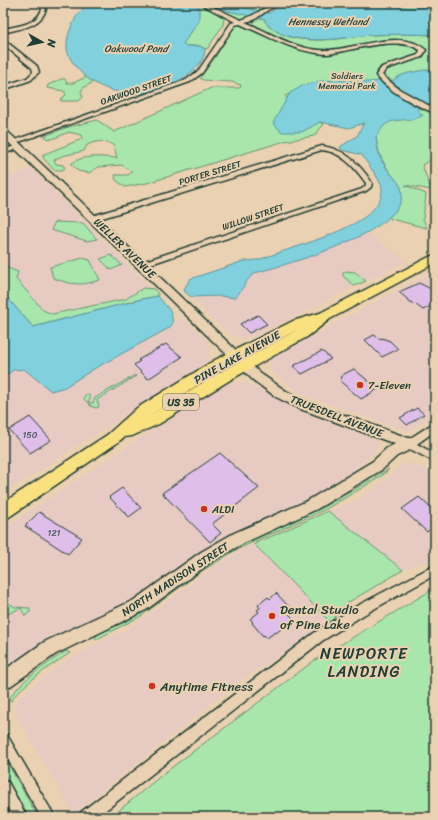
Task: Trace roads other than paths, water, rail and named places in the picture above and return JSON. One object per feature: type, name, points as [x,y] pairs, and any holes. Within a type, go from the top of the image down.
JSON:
[{"type":"main road","name":"PINE LAKE AVENUE","points":[[3,512],[117,436],[154,420],[225,376],[240,361],[302,334],[325,316],[435,258]]},
{"type":"street","points":[[3,31],[28,24],[40,17],[44,9],[40,3]]},
{"type":"street","points":[[201,3],[240,22],[309,50],[326,52],[394,42],[416,45],[423,50],[420,56],[384,68],[379,75],[384,81],[435,111]]},
{"type":"street","points":[[240,22],[256,16],[281,3]]},
{"type":"street","name":"OAKWOOD STREET","points":[[3,152],[16,144],[188,81],[200,72],[233,24],[240,22]]},
{"type":"street","points":[[3,42],[35,67],[36,72],[29,79],[3,88]]},
{"type":"street","name":"WELLER AVENUE","points":[[3,132],[94,218],[240,361]]},
{"type":"street","name":"PORTER STREET","points":[[94,218],[322,148],[331,149],[354,164],[370,186]]},
{"type":"street","name":"WILLOW STREET","points":[[142,265],[364,190],[370,186]]},
{"type":"street","name":"TRUESDELL AVENUE","points":[[240,361],[254,375],[282,394],[303,405],[409,444],[435,458]]},
{"type":"street","points":[[409,444],[435,426]]},
{"type":"street","name":"NORTH MADISON STREET","points":[[3,681],[50,648],[83,630],[121,615],[140,605],[212,554],[239,538],[312,505],[378,464],[392,452],[409,444]]},
{"type":"street","points":[[86,817],[192,737],[260,681],[318,637],[361,610],[435,570]]},
{"type":"street","points":[[3,739],[48,817]]},
{"type":"street","points":[[3,787],[20,817]]},
{"type":"water","name":"Oakwood Pond","points":[[194,3],[199,5],[199,21],[183,44],[186,46],[200,46],[205,49],[203,59],[196,68],[187,76],[163,88],[139,94],[129,94],[108,89],[88,79],[71,60],[67,48],[68,35],[78,14],[85,5]]},
{"type":"water","name":"Hennessy Wetland","points":[[209,3],[221,3],[269,13],[275,9],[317,3],[343,3],[415,8],[435,6],[435,35],[387,34],[315,40],[300,39],[287,36],[275,30],[265,22],[265,19],[228,11]]},
{"type":"water","points":[[435,68],[435,116],[423,108],[418,107],[418,111],[423,115],[415,119],[390,122],[382,128],[376,137],[381,159],[401,188],[400,204],[388,218],[368,232],[344,244],[255,273],[235,298],[220,296],[191,297],[185,292],[184,289],[190,279],[244,261],[258,260],[313,241],[354,224],[371,212],[379,201],[382,193],[381,186],[377,177],[362,155],[342,150],[340,147],[357,136],[364,123],[349,128],[320,122],[302,132],[282,132],[273,123],[290,93],[304,85],[321,81],[338,80],[368,82],[394,80],[397,77],[407,73]]},
{"type":"water","points":[[3,293],[33,327],[158,296],[171,312],[173,323],[169,328],[92,370],[65,387],[51,391],[24,369],[13,370],[3,378]]},
{"type":"place","name":"7-Eleven","points":[[360,385]]},
{"type":"place","name":"ALDI","points":[[204,509]]},
{"type":"place","name":"Dental Studio of Pine Lake","points":[[272,616]]},
{"type":"place","name":"Anytime Fitness","points":[[152,686]]},
{"type":"district","name":"NEWPORTE LANDING","points":[[364,662]]},
{"type":"park label","name":"Soldiers Memorial Park","points":[[347,82]]}]
